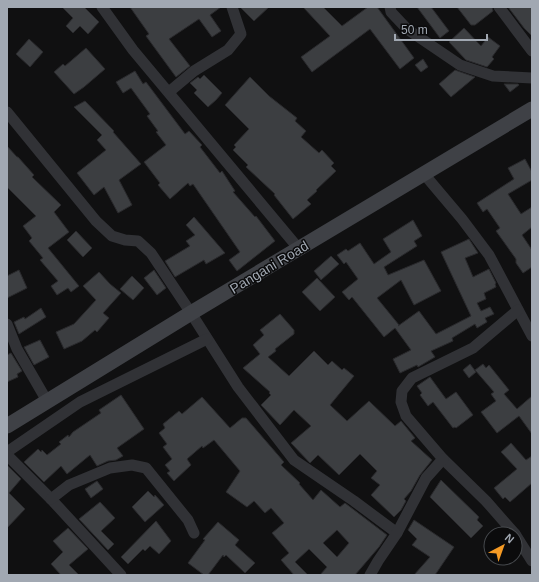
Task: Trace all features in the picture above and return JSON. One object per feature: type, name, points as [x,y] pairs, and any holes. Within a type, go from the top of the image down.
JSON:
[{"type":"main road","name":"Pangani Road","points":[[7,426],[191,313],[532,109]]},
{"type":"street","points":[[102,7],[133,50],[299,249]]},
{"type":"street","points":[[169,92],[194,71],[228,50],[241,34],[232,7]]},
{"type":"street","points":[[390,7],[391,12],[407,29],[460,65],[493,76],[532,78]]},
{"type":"street","points":[[499,7],[532,51]]},
{"type":"street","points":[[7,112],[96,221],[112,236],[126,240],[138,241],[151,253],[238,387],[294,460],[354,500],[396,533]]},
{"type":"street","points":[[424,174],[462,219],[489,255],[532,336]]},
{"type":"street","points":[[508,526],[486,501],[443,459],[406,416],[401,402],[402,391],[412,378],[473,348],[518,310]]},
{"type":"street","points":[[7,324],[17,349],[47,401]]},
{"type":"street","points":[[121,575],[7,454],[80,402],[207,339]]},
{"type":"street","points":[[370,575],[396,533],[426,478],[443,459]]},
{"type":"street","points":[[51,499],[69,485],[110,468],[132,465],[146,468],[188,520],[194,533]]},
{"type":"street","points":[[523,547],[532,561]]},
{"type":"building","points":[[62,7],[84,7],[99,22],[88,34],[80,26],[73,33],[66,26],[73,18]]},
{"type":"building","points":[[130,7],[221,7],[210,15],[221,31],[212,37],[199,19],[169,39],[190,66],[176,77],[146,36],[149,34]]},
{"type":"building","points":[[240,7],[269,7],[254,21]]},
{"type":"building","points":[[303,7],[323,7],[342,26],[368,7],[377,7],[414,58],[400,69],[370,29],[312,72],[301,57],[330,36]]},
{"type":"building","points":[[417,7],[431,7],[449,31],[440,38]]},
{"type":"building","points":[[457,7],[492,7],[493,11],[475,25],[471,25]]},
{"type":"building","points":[[508,7],[532,7],[532,36],[524,28]]},
{"type":"building","points":[[464,28],[481,46],[488,37],[500,46],[492,57],[494,59],[487,67],[466,60],[449,42]]},
{"type":"building","points":[[29,39],[43,52],[30,67],[16,54]]},
{"type":"building","points":[[86,48],[105,69],[74,94],[54,72],[63,64],[65,66]]},
{"type":"building","points":[[423,59],[428,67],[421,72],[415,65]]},
{"type":"building","points":[[455,70],[475,77],[451,97],[439,84]]},
{"type":"building","points":[[135,71],[143,84],[146,82],[185,134],[189,131],[202,145],[200,147],[220,173],[222,171],[235,191],[233,192],[255,217],[256,216],[275,241],[237,271],[229,260],[240,252],[193,184],[190,186],[188,183],[170,199],[158,185],[160,183],[144,162],[166,145],[156,132],[158,131],[147,116],[150,114],[131,88],[123,93],[116,82]]},
{"type":"building","points":[[204,75],[222,93],[208,107],[194,93],[197,90],[190,83],[198,77],[200,79]]},
{"type":"building","points":[[250,77],[269,96],[297,118],[295,121],[306,131],[301,137],[319,153],[322,150],[334,163],[331,166],[336,171],[307,200],[311,204],[293,219],[274,195],[275,194],[246,167],[248,165],[233,150],[236,147],[234,145],[249,129],[225,105]]},
{"type":"building","points":[[504,84],[518,84],[519,85],[510,92]]},
{"type":"building","points":[[85,101],[114,131],[113,132],[141,164],[119,180],[132,205],[118,213],[104,187],[94,195],[77,173],[106,150],[97,140],[102,135],[74,107]]},
{"type":"building","points":[[7,146],[34,175],[32,177],[61,205],[54,212],[69,232],[48,248],[79,286],[71,292],[68,288],[57,295],[51,286],[58,281],[40,260],[43,258],[29,241],[32,238],[23,226],[36,216],[7,187]]},
{"type":"building","points":[[525,159],[532,172],[532,180],[508,194],[521,214],[532,207],[532,227],[522,235],[532,250],[532,267],[523,273],[516,263],[516,259],[496,231],[500,228],[487,209],[483,212],[477,203],[514,179],[508,168]]},
{"type":"building","points":[[194,217],[225,253],[206,264],[204,260],[175,277],[165,261],[190,246],[186,241],[195,235],[186,225]]},
{"type":"building","points":[[413,220],[422,236],[414,241],[417,246],[384,267],[388,275],[424,260],[441,291],[414,305],[401,280],[377,298],[399,325],[398,326],[419,311],[436,334],[471,316],[441,252],[469,239],[478,253],[465,258],[473,277],[489,269],[496,283],[496,287],[484,293],[486,299],[477,303],[481,311],[490,307],[494,314],[485,318],[487,322],[477,328],[475,324],[452,338],[453,341],[431,351],[435,357],[418,367],[417,365],[400,373],[393,359],[411,350],[395,328],[384,337],[352,297],[349,300],[342,292],[358,279],[346,262],[344,264],[337,255],[346,249],[348,251],[360,243],[374,264],[391,252],[383,239]]},
{"type":"building","points":[[76,231],[92,248],[83,257],[67,240]]},
{"type":"building","points":[[331,256],[339,264],[321,280],[314,271]]},
{"type":"building","points":[[19,270],[27,288],[7,298],[7,276]]},
{"type":"building","points":[[154,270],[166,288],[157,295],[144,278]]},
{"type":"building","points":[[99,272],[121,293],[103,313],[109,318],[97,332],[95,330],[82,341],[64,349],[56,332],[74,324],[96,300],[83,286]]},
{"type":"building","points":[[132,276],[144,288],[133,300],[120,289]]},
{"type":"building","points":[[317,278],[335,297],[320,311],[302,292]]},
{"type":"building","points":[[41,308],[46,317],[19,334],[14,322],[24,317],[25,319]]},
{"type":"building","points":[[280,314],[294,330],[294,334],[275,349],[276,351],[268,357],[289,376],[314,351],[328,365],[332,361],[342,370],[344,368],[354,376],[330,405],[347,421],[369,401],[395,426],[401,421],[415,438],[411,441],[432,460],[404,499],[406,501],[401,510],[394,517],[371,495],[380,485],[371,478],[377,471],[360,454],[339,475],[318,455],[310,463],[291,443],[311,426],[294,410],[280,425],[261,405],[271,395],[269,393],[270,392],[243,368],[260,354],[253,345],[264,335],[260,330]]},
{"type":"building","points":[[40,340],[49,357],[34,365],[24,347]]},
{"type":"building","points":[[11,353],[22,371],[17,374],[18,377],[7,382],[7,355]]},
{"type":"building","points":[[470,364],[476,372],[469,378],[463,370]]},
{"type":"building","points":[[483,364],[486,368],[489,365],[509,390],[504,394],[517,409],[532,396],[532,434],[519,416],[497,433],[481,412],[496,401],[491,394],[494,392],[475,370]]},
{"type":"building","points":[[430,377],[446,399],[456,392],[473,415],[456,428],[453,428],[433,402],[428,406],[420,395],[422,393],[417,386]]},
{"type":"building","points":[[121,395],[144,429],[117,448],[123,456],[116,460],[108,461],[97,466],[90,455],[67,474],[61,466],[44,482],[24,462],[38,449],[41,452],[42,450],[47,455],[61,444],[59,442],[68,435],[69,437],[73,432],[101,413],[99,410]]},
{"type":"building","points":[[202,397],[230,428],[242,418],[246,418],[284,462],[281,465],[300,483],[299,484],[313,500],[321,490],[340,507],[345,503],[387,535],[379,547],[355,575],[320,575],[327,567],[309,549],[295,562],[308,575],[294,575],[281,560],[289,553],[272,533],[284,523],[271,508],[265,513],[254,501],[247,507],[226,492],[240,471],[214,440],[203,448],[202,446],[187,459],[191,465],[174,481],[167,473],[170,471],[165,465],[172,459],[163,447],[167,444],[159,433],[165,428],[163,424],[179,411],[182,414]],"holes":[[[337,530],[349,543],[337,557],[323,543]]]},
{"type":"building","points":[[511,443],[526,460],[532,456],[532,483],[510,502],[505,497],[503,499],[494,488],[517,469],[501,452]]},
{"type":"building","points":[[7,465],[21,479],[9,493],[25,509],[7,528]]},
{"type":"building","points":[[441,480],[479,517],[477,520],[483,526],[471,538],[430,497]]},
{"type":"building","points":[[97,481],[103,489],[91,498],[85,489]]},
{"type":"building","points":[[148,491],[154,497],[155,495],[164,505],[145,522],[132,507]]},
{"type":"building","points":[[100,502],[115,518],[101,531],[114,544],[108,550],[79,519]]},
{"type":"building","points":[[414,520],[454,547],[435,575],[414,575],[430,557],[412,545],[417,539],[408,530]]},
{"type":"building","points":[[156,521],[171,541],[159,554],[150,546],[145,551],[143,549],[128,564],[121,557]]},
{"type":"building","points":[[218,522],[239,540],[235,545],[255,563],[245,573],[226,555],[224,557],[223,555],[208,575],[204,575],[188,563],[205,540],[203,539]]},
{"type":"building","points":[[68,528],[88,549],[69,565],[79,575],[61,575],[51,564],[63,552],[53,541]]}]
